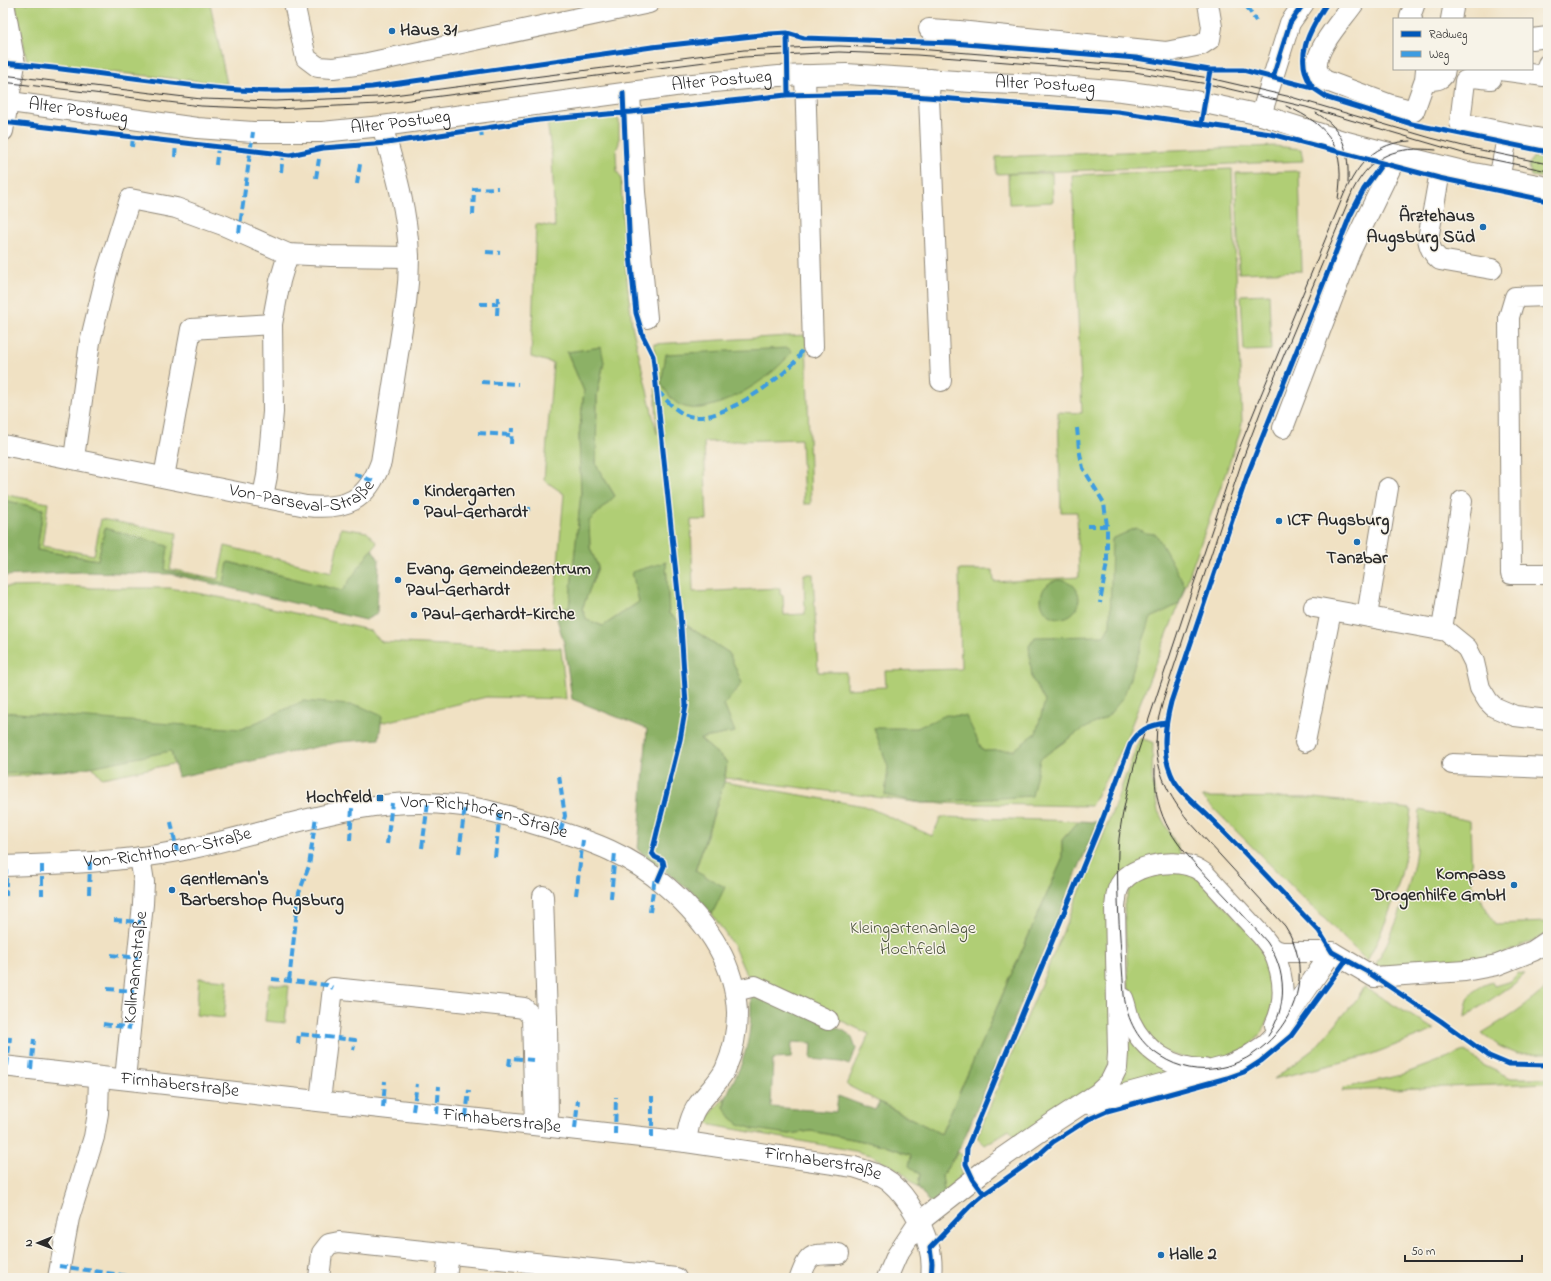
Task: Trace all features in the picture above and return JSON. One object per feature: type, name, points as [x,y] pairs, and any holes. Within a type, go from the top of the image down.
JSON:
[{"type":"street","points":[[4,3],[15,64],[6,102]]},
{"type":"street","points":[[294,3],[306,58],[318,67],[333,68],[371,62],[649,3]]},
{"type":"street","points":[[929,29],[1166,52],[1201,45],[1210,39],[1212,27],[1208,3]]},
{"type":"street","points":[[1261,115],[1290,23],[1304,3]]},
{"type":"street","points":[[1354,3],[1324,44],[1318,57],[1317,70],[1324,80],[1391,105],[1414,111],[1425,74],[1436,80],[1441,79],[1445,70]]},
{"type":"street","points":[[1411,18],[1410,17],[1416,3]]},
{"type":"street","points":[[1452,18],[1454,3]]},
{"type":"street","points":[[1533,39],[1548,37]]},
{"type":"street","points":[[1500,70],[1544,76],[1548,64]]},
{"type":"street","points":[[1493,70],[1491,79],[1472,77],[1465,81],[1460,123],[1548,140]]},
{"type":"street","name":"Alter Postweg","points":[[3,131],[6,102],[197,128],[253,132],[322,132],[382,126],[715,81],[846,74],[987,83],[1049,85],[1122,91],[1195,101],[1261,115],[1343,141],[1441,166],[1499,179],[1548,187]]},
{"type":"street","points":[[805,75],[813,347]]},
{"type":"street","points":[[930,79],[929,97],[941,381]]},
{"type":"street","points":[[630,92],[635,192],[646,318]]},
{"type":"street","name":"Von-Parseval-Straße","points":[[3,445],[263,496],[306,506],[332,507],[346,504],[358,497],[368,488],[376,475],[381,462],[406,303],[409,257],[408,233],[399,188],[392,155],[382,126]]},
{"type":"street","points":[[1499,179],[1508,133]]},
{"type":"street","points":[[1283,428],[1350,252],[1397,155]]},
{"type":"street","points":[[1441,166],[1428,239],[1430,248],[1440,260],[1492,269]]},
{"type":"street","points":[[74,458],[90,342],[107,272],[130,199],[176,208],[223,225],[288,254],[409,257]]},
{"type":"street","points":[[263,496],[268,476],[273,412],[272,324],[280,281],[288,254]]},
{"type":"street","points":[[1548,296],[1515,297],[1509,317],[1509,324],[1511,574],[1548,574]]},
{"type":"street","points":[[164,477],[191,329],[272,324]]},
{"type":"street","points":[[1370,617],[1388,488]]},
{"type":"street","points":[[1442,629],[1462,501]]},
{"type":"street","points":[[1305,742],[1322,609],[1442,629],[1467,648],[1474,662],[1480,688],[1488,701],[1494,707],[1515,716],[1548,720]]},
{"type":"street","points":[[1452,764],[1548,768]]},
{"type":"street","name":"Von-Richthofen-Straße","points":[[3,866],[65,864],[177,851],[215,843],[316,816],[374,805],[418,803],[452,804],[500,813],[597,845],[630,860],[649,872],[689,908],[714,939],[723,956],[735,991],[737,1014],[735,1036],[731,1054],[724,1070],[697,1106],[690,1122],[686,1142]]},
{"type":"street","name":"Kollmannstraße","points":[[125,1079],[143,904],[144,882],[140,856]]},
{"type":"street","points":[[886,1276],[897,1255],[919,1222],[973,1179],[1074,1108],[1097,1094],[1110,1082],[1117,1068],[1118,1053],[1114,907],[1118,888],[1126,877],[1137,870],[1152,865],[1165,863],[1192,866],[1204,873],[1262,936],[1272,949],[1279,965],[1282,981],[1282,998],[1279,1015],[1272,1031],[1247,1057],[1237,1062],[1074,1108]]},
{"type":"street","points":[[541,1126],[547,1018],[542,896]]},
{"type":"street","points":[[1272,949],[1282,952],[1332,952],[1374,977],[1440,974],[1497,965],[1533,951],[1548,941]]},
{"type":"street","points":[[1237,1062],[1257,1051],[1276,1034],[1332,952]]},
{"type":"street","points":[[1117,983],[1134,1029],[1143,1042],[1154,1053],[1167,1061],[1182,1066],[1199,1069],[1216,1069]]},
{"type":"street","points":[[735,991],[755,986],[828,1020]]},
{"type":"street","points":[[320,1101],[333,988],[516,1007],[524,1008],[532,1017],[541,1126]]},
{"type":"street","name":"Firnhaberstraße","points":[[3,1066],[686,1142],[854,1167],[875,1173],[890,1182],[905,1197],[919,1222],[930,1248],[932,1263],[931,1278]]},
{"type":"street","points":[[58,1278],[69,1218],[94,1137],[98,1113],[99,1077]]},
{"type":"street","points":[[319,1278],[322,1253],[329,1244],[339,1242],[676,1278]]},
{"type":"street","points":[[446,1278],[449,1254]]},
{"type":"street","points":[[800,1278],[806,1262],[814,1255],[839,1254]]},
{"type":"green space","points":[[15,3],[210,3],[227,84],[110,72],[27,61]]},
{"type":"green space","points":[[613,117],[619,120],[619,143],[616,151],[617,171],[621,178],[624,253],[632,325],[657,434],[654,344],[806,335],[811,504],[804,504],[801,439],[704,442],[707,520],[691,520],[693,592],[780,588],[780,594],[783,596],[784,615],[805,614],[804,574],[813,574],[818,672],[846,672],[846,689],[886,687],[885,671],[961,669],[959,570],[993,570],[994,582],[1079,577],[1077,512],[1061,512],[1058,412],[1082,413],[1072,175],[1232,169],[1242,422],[1240,433],[1179,604],[1122,749],[1091,806],[922,803],[725,778],[727,762],[700,739],[724,705],[729,653],[669,614],[666,563],[639,602],[603,626],[587,620],[582,609],[598,567],[590,548],[589,521],[615,496],[596,465],[597,395],[604,362],[567,352],[584,391],[579,436],[581,494],[569,609],[554,609],[564,494],[544,480],[553,363],[531,357],[536,224],[555,227],[552,158],[547,121]]},
{"type":"green space","points":[[1275,146],[1301,149],[1303,161],[996,174],[996,157]]},
{"type":"green space","points":[[1533,157],[1548,159],[1548,178],[1531,176],[1529,165]]},
{"type":"green space","points":[[1299,171],[1302,271],[1239,273],[1236,173]]},
{"type":"green space","points":[[1052,173],[1053,202],[1009,204],[1008,174]]},
{"type":"green space","points":[[1269,294],[1271,350],[1244,351],[1241,295]]},
{"type":"green space","points":[[601,347],[604,362],[597,395],[596,465],[615,496],[589,521],[590,548],[598,567],[582,609],[587,620],[603,626],[639,602],[632,572],[666,562],[669,614],[729,653],[742,683],[724,705],[735,732],[700,739],[727,762],[724,782],[695,871],[725,887],[712,914],[693,893],[638,850],[647,729],[572,699],[564,643],[554,609],[569,608],[581,494],[579,436],[584,391],[567,352]]},
{"type":"green space","points":[[788,348],[792,351],[784,361],[758,383],[725,401],[709,406],[694,408],[682,406],[673,399],[661,384],[666,354]]},
{"type":"green space","points":[[3,494],[48,503],[42,546],[94,555],[101,519],[177,533],[170,569],[218,579],[225,546],[332,572],[341,528],[367,532],[377,543],[342,591],[229,562],[224,584],[165,570],[105,528],[98,560],[37,550],[43,509],[3,500]]},
{"type":"green space","points":[[3,500],[43,509],[37,550],[98,560],[105,528],[168,546],[165,570],[224,583],[228,562],[342,591],[372,549],[379,560],[377,614],[365,620],[171,574],[81,572],[3,576]]},
{"type":"green space","points":[[1136,528],[1146,533],[1156,534],[1185,586],[1179,604],[1151,618],[1123,698],[1107,717],[1078,732],[1040,759],[1032,796],[922,803],[885,795],[888,767],[874,728],[917,728],[946,715],[966,716],[983,751],[1014,750],[1036,733],[1045,701],[1032,679],[1029,646],[1035,637],[1104,636],[1110,625],[1112,539]]},
{"type":"green space","points":[[1060,580],[1070,583],[1076,589],[1079,599],[1076,609],[1070,615],[1060,618],[1050,615],[1044,609],[1041,599],[1044,589],[1050,583]]},
{"type":"green space","points":[[68,586],[92,588],[170,588],[250,603],[369,630],[382,642],[508,648],[561,648],[566,699],[486,697],[385,722],[102,778],[91,765],[61,766],[26,776],[3,777],[3,587]]},
{"type":"green space","points":[[303,701],[360,706],[382,716],[379,739],[339,742],[178,777],[171,751],[75,770],[3,774],[3,712],[242,729]]},
{"type":"green space","points":[[1140,738],[1153,742],[1152,778],[1158,811],[1182,856],[1121,873],[1114,1050],[1104,1080],[1016,1137],[1009,1130],[985,1145],[977,1137],[1103,836]]},
{"type":"green space","name":"Kleingartenanlage Hochfeld","points":[[724,782],[865,806],[932,836],[941,817],[1079,821],[1062,840],[1062,860],[941,1134],[847,1085],[869,1034],[750,977],[745,972],[734,947],[712,914],[724,887],[695,872]]},
{"type":"green space","points":[[1202,797],[1314,798],[1411,809],[1406,848],[1398,887],[1379,937],[1367,961]]},
{"type":"green space","points":[[1420,810],[1470,821],[1472,884],[1495,924],[1548,922],[1548,934],[1494,958],[1439,965],[1374,967],[1393,930],[1407,890],[1415,857]]},
{"type":"green space","points":[[1079,821],[1098,822],[961,1146],[942,1176],[945,1197],[935,1203],[928,1201],[918,1187],[920,1174],[909,1166],[911,1155],[883,1145],[811,1131],[789,1134],[753,1129],[739,1124],[731,1118],[724,1107],[727,1095],[741,1065],[748,1042],[751,1019],[751,995],[764,994],[846,1032],[852,1038],[856,1049],[849,1065],[841,1062],[811,1059],[812,1043],[792,1042],[791,1058],[773,1059],[771,1107],[836,1112],[838,1096],[875,1110],[879,1102],[941,1134],[1062,860],[1062,840]]},
{"type":"green space","points":[[1178,871],[1195,875],[1254,938],[1274,972],[1275,994],[1271,1016],[1261,1033],[1246,1050],[1210,1065],[1155,1050],[1130,1007],[1124,905],[1129,891],[1139,879],[1158,872]]},
{"type":"green space","points":[[1518,973],[1525,974],[1514,984],[1465,1017],[1467,1004],[1471,994],[1479,987],[1492,982],[1494,986],[1511,981]]},
{"type":"green space","points":[[199,978],[228,980],[224,1018],[196,1015]]},
{"type":"green space","points":[[269,984],[289,986],[285,1023],[265,1021]]},
{"type":"green space","points":[[1548,986],[1548,1053],[1517,1054],[1499,1046],[1482,1033],[1524,1006]]},
{"type":"green space","points":[[1364,987],[1435,1030],[1367,1056],[1274,1079],[1315,1048],[1357,999]]},
{"type":"green space","points":[[1122,1010],[1183,1073],[1127,1087],[1122,1082]]},
{"type":"green space","points":[[1465,1051],[1485,1066],[1511,1078],[1548,1078],[1548,1083],[1342,1091],[1344,1088],[1401,1075]]},
{"type":"green space","points":[[725,1097],[724,1107],[789,1134],[811,1131],[883,1145],[911,1155],[920,1174],[918,1187],[902,1172],[871,1155],[711,1125],[708,1122],[710,1115]]},
{"type":"green space","points":[[958,1152],[962,1155],[960,1169],[963,1179],[945,1197],[942,1176]]},
{"type":"tram line","points":[[3,75],[201,99],[275,101],[378,97],[744,50],[839,46],[917,49],[1135,66],[1209,78],[1291,97],[1431,138],[1548,164]]},
{"type":"tram line","points":[[3,82],[201,106],[275,109],[379,104],[744,57],[839,52],[917,55],[1134,72],[1208,84],[1306,107],[1466,154],[1548,171]]},
{"type":"tram line","points":[[1286,106],[1315,122],[1325,131],[1332,142],[1337,153],[1340,167],[1338,199]]},
{"type":"tram line","points":[[1316,113],[1326,119],[1339,134],[1348,162],[1348,183]]},
{"type":"tram line","points":[[1156,741],[1158,763],[1161,773],[1175,802],[1188,820],[1285,926],[1298,957],[1298,987],[1288,1015],[1270,1040],[1247,1058],[1219,1068],[1189,1068],[1160,1056],[1140,1037],[1131,1022],[1124,995],[1118,887],[1119,838],[1125,801],[1138,752],[1237,454],[1344,194],[1355,173],[1369,157],[1387,145],[1411,141]]},
{"type":"tram line","points":[[1156,746],[1157,724],[1164,697],[1243,458],[1263,405],[1353,190],[1368,168],[1377,160],[1387,155],[1398,151],[1422,149],[1436,150]]},
{"type":"tram line","points":[[1155,766],[1155,785],[1158,802],[1163,817],[1178,843],[1267,942],[1274,953],[1281,977],[1282,1001],[1275,1025],[1268,1036]]},
{"type":"marked path","points":[[1247,7],[1256,21]]},
{"type":"marked path","points":[[481,129],[482,139]]},
{"type":"marked path","points":[[239,233],[253,132]]},
{"type":"marked path","points":[[132,147],[133,137]]},
{"type":"marked path","points":[[175,157],[176,142]]},
{"type":"marked path","points":[[216,165],[218,147]]},
{"type":"marked path","points":[[281,172],[283,155]]},
{"type":"marked path","points":[[316,178],[319,159]]},
{"type":"marked path","points":[[357,184],[360,164]]},
{"type":"marked path","points":[[473,215],[474,189],[498,188]]},
{"type":"marked path","points":[[486,252],[500,253]]},
{"type":"marked path","points":[[497,315],[498,297]]},
{"type":"marked path","points":[[480,304],[498,304]]},
{"type":"marked path","points":[[658,391],[666,400],[685,415],[697,417],[709,416],[737,405],[766,387],[790,367],[798,358],[803,347]]},
{"type":"marked path","points":[[481,382],[518,384]]},
{"type":"marked path","points":[[511,444],[512,428]]},
{"type":"marked path","points":[[1077,428],[1083,468],[1104,503],[1107,526],[1107,562],[1100,603]]},
{"type":"marked path","points":[[478,433],[511,435]]},
{"type":"marked path","points":[[354,474],[373,481]]},
{"type":"marked path","points":[[512,510],[531,509]]},
{"type":"marked path","points":[[1087,526],[1107,526]]},
{"type":"marked path","points":[[559,776],[565,816],[560,832]]},
{"type":"marked path","points":[[387,844],[392,803]]},
{"type":"marked path","points":[[422,848],[428,803]]},
{"type":"marked path","points":[[459,853],[465,806]]},
{"type":"marked path","points":[[350,840],[352,808]]},
{"type":"marked path","points":[[495,857],[500,813]]},
{"type":"marked path","points":[[289,981],[299,893],[309,866],[316,816]]},
{"type":"marked path","points":[[171,822],[177,851]]},
{"type":"marked path","points":[[576,895],[583,840]]},
{"type":"marked path","points":[[611,898],[615,852]]},
{"type":"marked path","points":[[89,894],[90,862]]},
{"type":"marked path","points":[[42,865],[42,895]]},
{"type":"marked path","points":[[6,866],[6,896]]},
{"type":"marked path","points":[[650,912],[655,877]]},
{"type":"marked path","points":[[114,920],[141,922]]},
{"type":"marked path","points":[[111,955],[138,958]]},
{"type":"marked path","points":[[272,979],[327,985],[333,988]]},
{"type":"marked path","points":[[107,989],[134,991]]},
{"type":"marked path","points":[[103,1024],[131,1028]]},
{"type":"marked path","points":[[298,1044],[299,1034],[355,1040],[353,1050]]},
{"type":"marked path","points":[[7,1066],[10,1037]]},
{"type":"marked path","points":[[31,1069],[34,1039]]},
{"type":"marked path","points":[[509,1066],[510,1058],[533,1060]]},
{"type":"marked path","points":[[383,1108],[385,1081]]},
{"type":"marked path","points":[[413,1111],[417,1084]]},
{"type":"marked path","points":[[437,1114],[439,1086]]},
{"type":"marked path","points":[[466,1117],[469,1090]]},
{"type":"marked path","points":[[652,1096],[652,1138]]},
{"type":"marked path","points":[[615,1134],[616,1097]]},
{"type":"marked path","points":[[575,1129],[578,1100]]},
{"type":"marked path","points":[[59,1266],[142,1278]]},
{"type":"cycle path","points":[[1273,77],[1290,23],[1304,3]]},
{"type":"cycle path","points":[[1313,88],[1307,77],[1304,66],[1304,55],[1310,34],[1327,3]]},
{"type":"cycle path","points":[[787,33],[788,95]]},
{"type":"cycle path","points":[[3,63],[226,89],[262,91],[317,90],[372,87],[652,47],[787,33],[804,38],[953,43],[1136,58],[1210,70],[1243,70],[1313,88],[1328,98],[1412,124],[1548,152]]},
{"type":"cycle path","points":[[1201,124],[1210,70]]},
{"type":"cycle path","points":[[623,93],[630,255],[636,313],[643,336],[653,356],[680,612],[686,705],[680,740],[652,853],[655,857],[663,861],[664,866],[658,880]]},
{"type":"cycle path","points":[[3,122],[290,155],[323,148],[387,143],[539,120],[631,112],[786,95],[875,93],[1118,112],[1271,134],[1439,178],[1548,201]]},
{"type":"cycle path","points":[[1382,164],[1364,189],[1350,216],[1247,476],[1171,702],[1165,738],[1166,756],[1171,774],[1178,787],[1238,846],[1319,931],[1332,952],[1366,971],[1441,1021],[1489,1056],[1508,1064],[1548,1065]]},
{"type":"cycle path","points":[[984,1194],[973,1179],[966,1164],[967,1148],[1103,818],[1130,745],[1145,729],[1154,725],[1166,723]]},
{"type":"cycle path","points":[[931,1278],[932,1263],[930,1248],[970,1206],[984,1194],[1034,1159],[1053,1142],[1089,1119],[1107,1111],[1244,1072],[1261,1061],[1291,1036],[1346,960]]},
{"type":"place","name":"Haus 31","points":[[392,31]]},
{"type":"place","name":"Ärztehaus Augsburg Süd","points":[[1483,227]]},
{"type":"place","name":"Kindergarten Paul-Gerhardt","points":[[416,502]]},
{"type":"place","name":"ICF Augsburg","points":[[1279,521]]},
{"type":"place","name":"Tanzbar","points":[[1357,542]]},
{"type":"place","name":"Evang. Gemeindezentrum Paul-Gerhardt","points":[[398,580]]},
{"type":"place","name":"Paul-Gerhardt-Kirche","points":[[414,615]]},
{"type":"place","name":"Hochfeld","points":[[380,798]]},
{"type":"place","name":"Kompass Drogenhilfe GmbH","points":[[1514,885]]},
{"type":"place","name":"Gentleman's Barbershop Augsburg","points":[[172,890]]},
{"type":"place","name":"Halle 2","points":[[1161,1255]]}]
